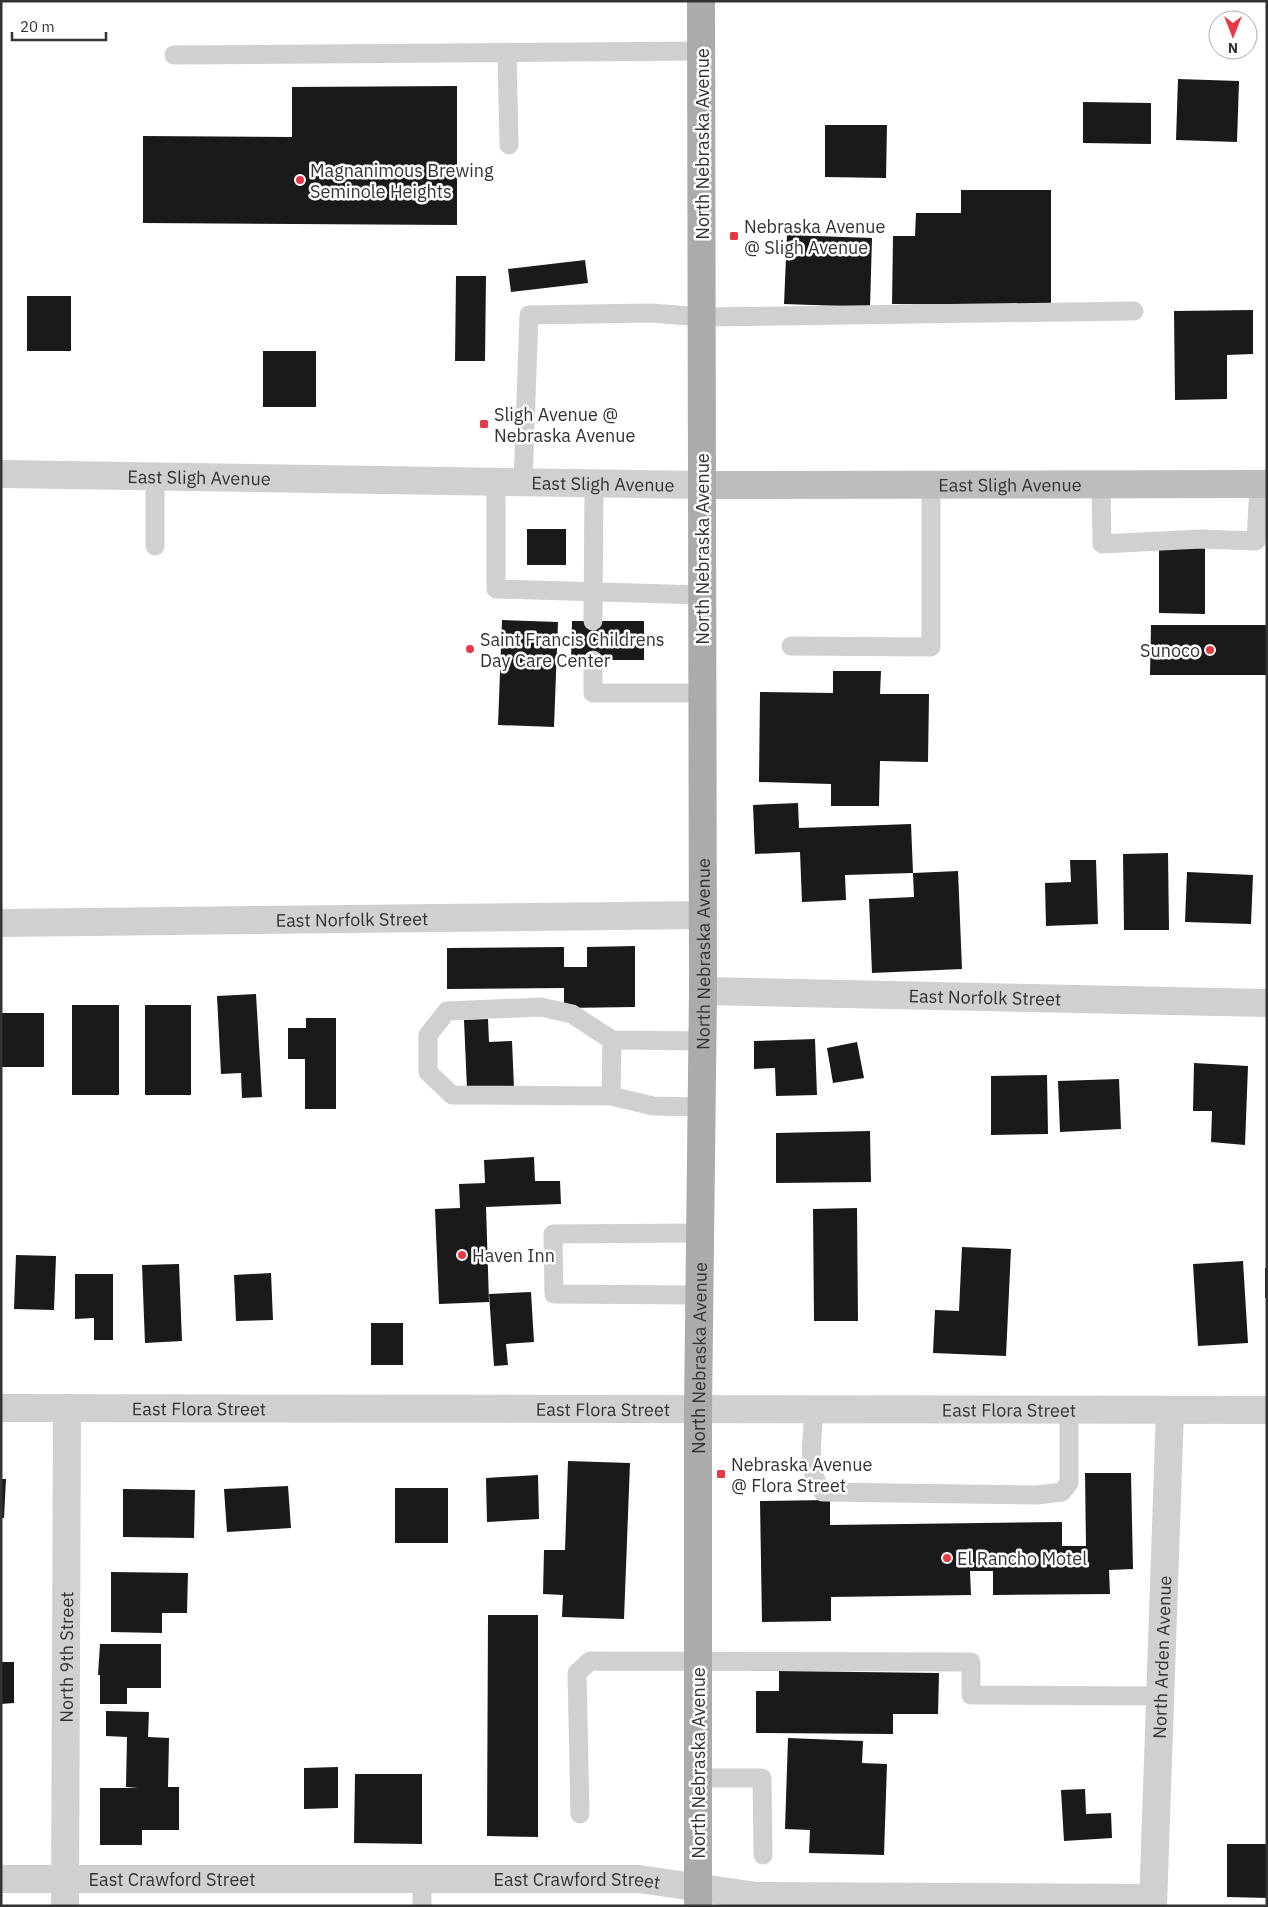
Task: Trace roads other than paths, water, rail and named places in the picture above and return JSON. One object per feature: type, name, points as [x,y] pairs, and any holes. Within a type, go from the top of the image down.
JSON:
[{"type":"main road","name":"North Nebraska Avenue","points":[[698,1896],[698,1410],[703,991],[701,1]]},
{"type":"main road","name":"East Sligh Avenue","points":[[702,485],[1263,484]]},
{"type":"street","name":"East Sligh Avenue","points":[[1,474],[702,485]]},
{"type":"street","name":"East Norfolk Street","points":[[1,923],[703,914]]},
{"type":"street","name":"East Norfolk Street","points":[[703,991],[1267,1003]]},
{"type":"street","name":"East Flora Street","points":[[1,1408],[1267,1410]]},
{"type":"street","name":"North 9th Street","points":[[65,1906],[67,1408]]},
{"type":"street","name":"North Arden Avenue","points":[[1153,1902],[1170,1410]]},
{"type":"street","name":"East Crawford Street","points":[[1,1879],[64,1879],[422,1893],[639,1880],[698,1896],[1153,1902]]},
{"type":"lane","points":[[174,55],[702,51]]},
{"type":"lane","points":[[507,53],[508,145]]},
{"type":"lane","points":[[523,482],[529,315],[652,313],[702,317],[1134,311]]},
{"type":"lane","points":[[155,476],[155,546]]},
{"type":"lane","points":[[496,482],[496,589],[702,595]]},
{"type":"lane","points":[[593,621],[594,483]]},
{"type":"lane","points":[[1101,485],[1102,544],[1201,539],[1256,541],[1263,484]]},
{"type":"lane","points":[[791,646],[931,647],[930,485]]},
{"type":"lane","points":[[593,660],[593,693],[702,693]]},
{"type":"lane","points":[[701,1107],[653,1106],[611,1096],[452,1095],[428,1072],[428,1035],[447,1011],[541,1007],[572,1014],[612,1040],[702,1041]]},
{"type":"lane","points":[[611,1096],[612,1040]]},
{"type":"lane","points":[[699,1295],[554,1294],[553,1234],[700,1233]]},
{"type":"lane","points":[[814,1410],[812,1468],[816,1484],[823,1492],[1037,1495],[1062,1492],[1069,1483],[1069,1410]]},
{"type":"lane","points":[[580,1814],[577,1673],[590,1661],[970,1662],[971,1695],[1161,1696]]},
{"type":"lane","points":[[698,1778],[762,1778],[763,1855]]},
{"type":"place","name":"Magnanimous Brewing Seminole Heights","points":[[300,180]]},
{"type":"place","name":"Nebraska Avenue @ Sligh Avenue","points":[[734,236]]},
{"type":"place","name":"Sligh Avenue @ Nebraska Avenue","points":[[484,424]]},
{"type":"place","name":"Saint Francis Childrens Day Care Center","points":[[470,649]]},
{"type":"place","name":"Sunoco","points":[[1210,650]]},
{"type":"place","name":"Haven Inn","points":[[462,1255]]},
{"type":"place","name":"Nebraska Avenue @ Flora Street","points":[[721,1474]]},
{"type":"place","name":"El Rancho Motel","points":[[947,1558]]}]
